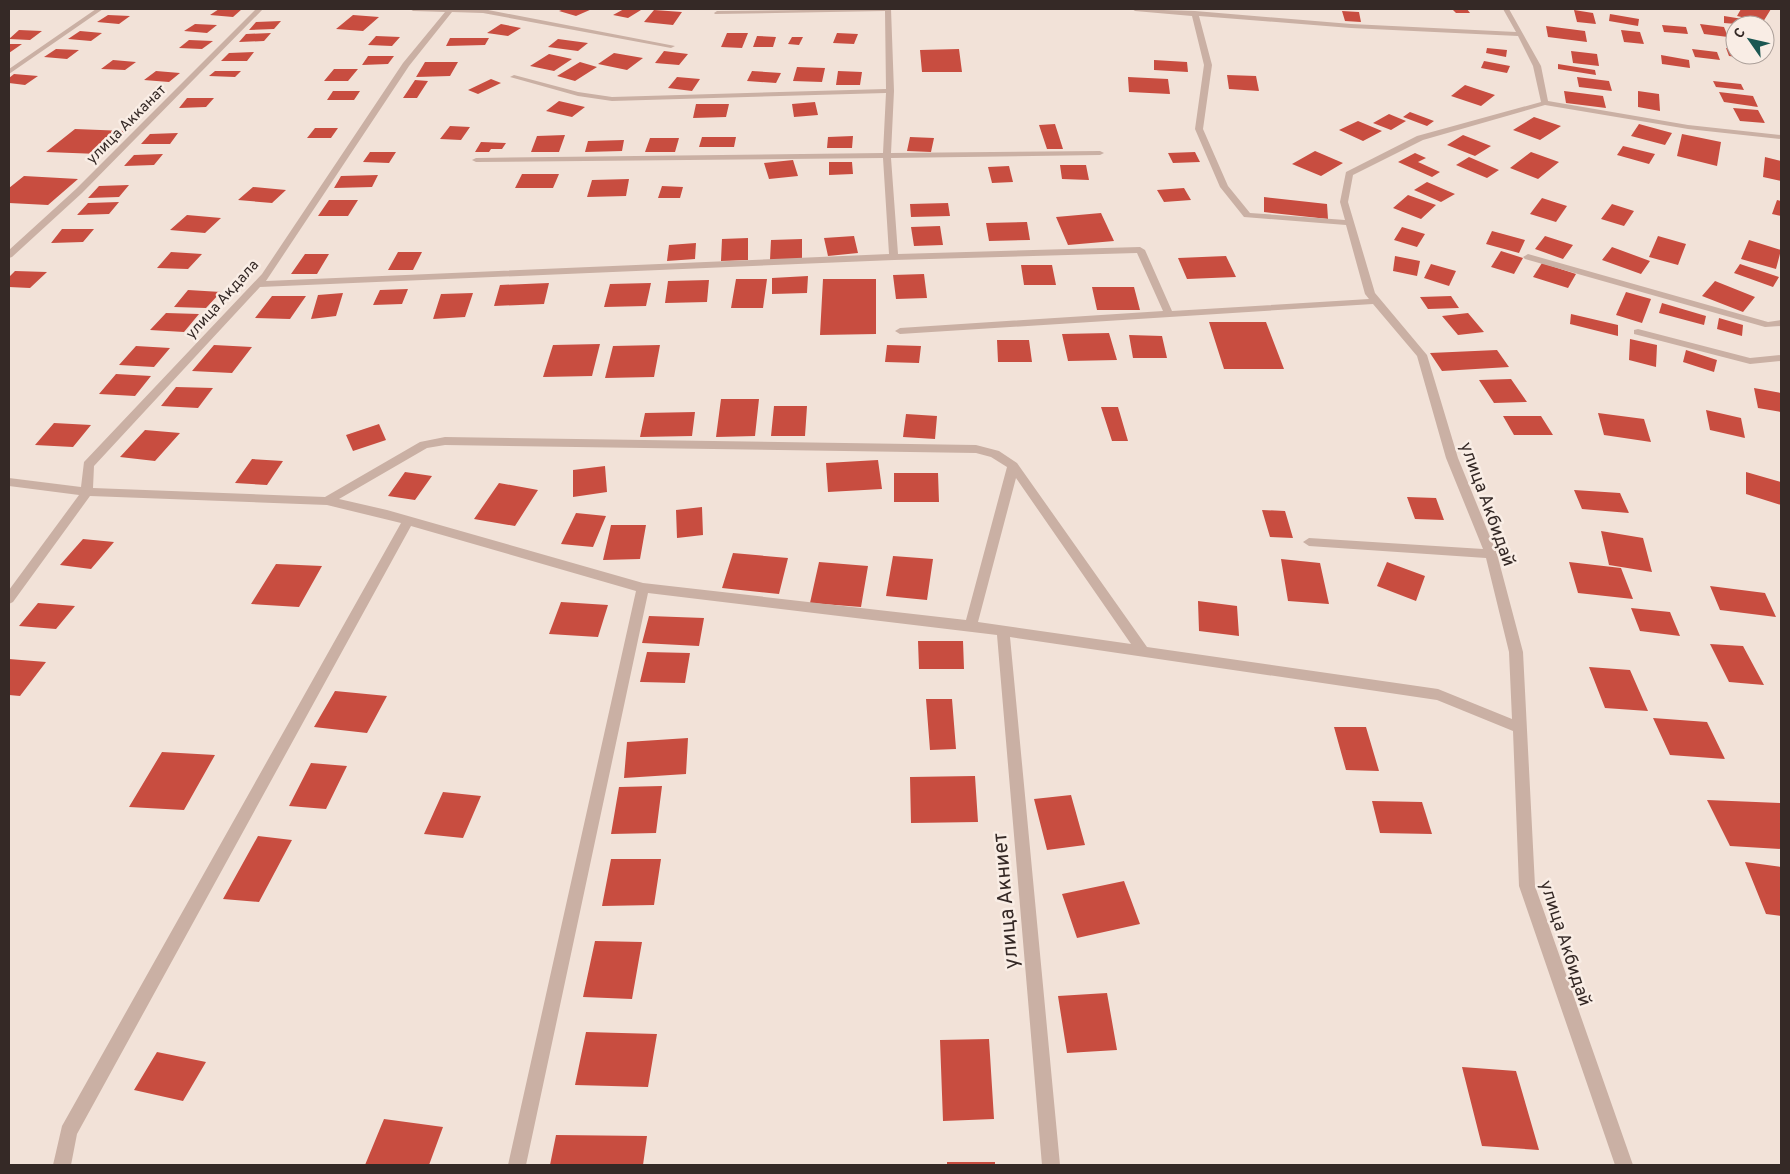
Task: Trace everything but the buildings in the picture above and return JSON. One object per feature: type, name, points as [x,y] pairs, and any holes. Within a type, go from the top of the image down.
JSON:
[{"type":"street","points":[[9,72],[100,9]]},
{"type":"street","name":"улица Акканат","points":[[10,252],[79,191],[260,9]]},
{"type":"street","points":[[414,9],[483,11],[670,46]]},
{"type":"street","points":[[717,13],[888,9],[890,92],[887,156],[894,257]]},
{"type":"street","points":[[1135,9],[1184,10],[1195,13],[1351,26],[1520,34]]},
{"type":"street","points":[[1506,9],[1514,20],[1537,66],[1545,103],[1688,127],[1781,137]]},
{"type":"street","name":"улица Акдала","points":[[87,492],[88,465],[265,276],[406,65],[450,10]]},
{"type":"street","points":[[1195,13],[1208,64],[1199,129],[1224,187],[1247,215],[1350,223]]},
{"type":"street","points":[[514,76],[578,94],[612,99],[890,92]]},
{"type":"street","name":"улица Акбидай","points":[[1545,103],[1420,138],[1349,174],[1344,202],[1370,294],[1422,355],[1452,458],[1491,554],[1516,652],[1527,886],[1624,1165]]},
{"type":"street","points":[[476,160],[1100,152]]},
{"type":"street","points":[[258,284],[894,257],[1140,250],[1169,314]]},
{"type":"street","points":[[1528,257],[1768,325],[1781,323]]},
{"type":"street","points":[[900,331],[1376,301]]},
{"type":"street","points":[[1638,332],[1750,361],[1781,358]]},
{"type":"street","points":[[327,501],[424,445],[445,441],[976,449],[994,454],[1013,466],[1144,653]]},
{"type":"street","points":[[971,626],[1013,466]]},
{"type":"street","points":[[9,482],[87,492],[327,501],[387,514],[643,588],[971,626],[1438,695],[1520,728]]},
{"type":"street","points":[[9,599],[87,492]]},
{"type":"street","points":[[62,1165],[68,1132],[408,521]]},
{"type":"street","points":[[1309,542],[1491,554]]},
{"type":"street","points":[[516,1165],[643,588]]},
{"type":"street","name":"улица Акниет","points":[[1002,632],[1051,1165]]}]
